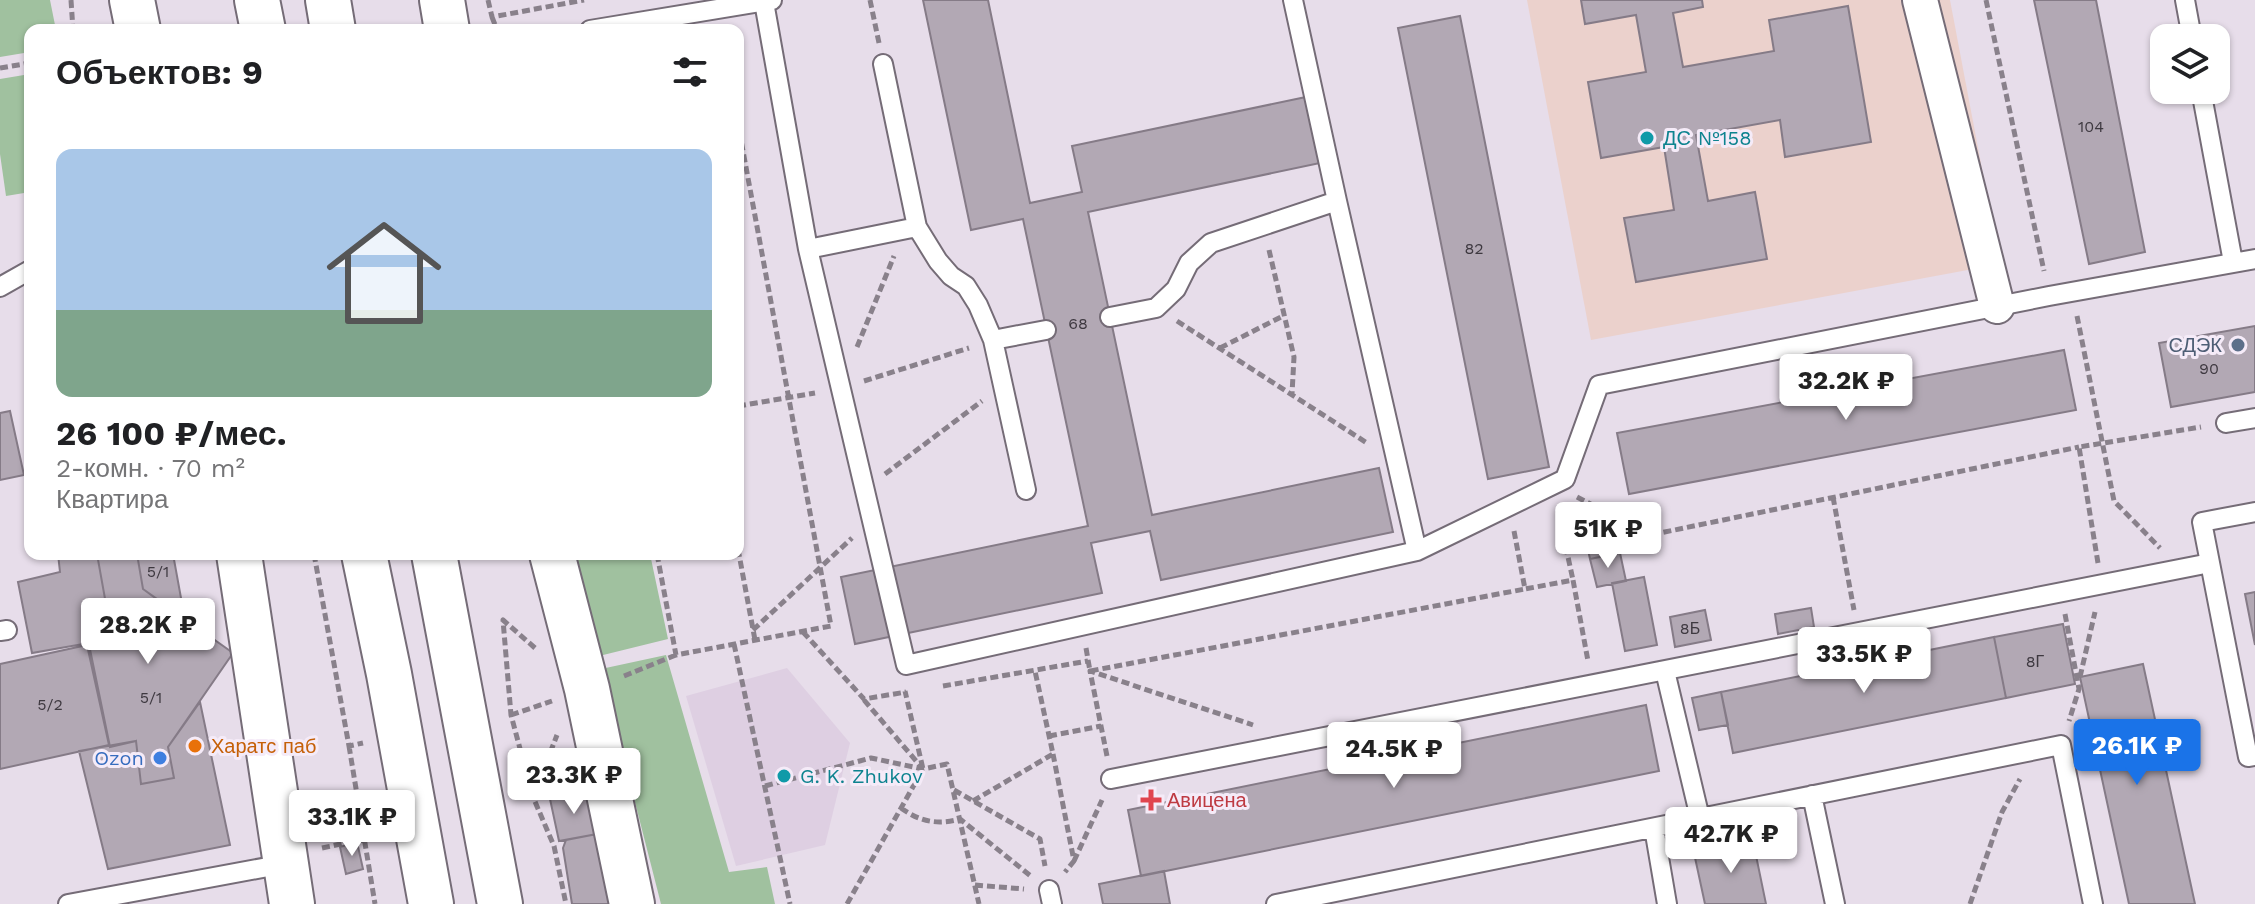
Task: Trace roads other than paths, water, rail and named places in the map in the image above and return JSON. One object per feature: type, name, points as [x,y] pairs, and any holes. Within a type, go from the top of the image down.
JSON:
[{"type":"main road","points":[[132,0],[137,24]]},
{"type":"main road","points":[[257,0],[262,24]]},
{"type":"main road","points":[[328,0],[332,24]]},
{"type":"main road","points":[[442,0],[446,24]]},
{"type":"main road","points":[[240,560],[258,685],[299,872]]},
{"type":"main road","points":[[365,560],[431,904]]},
{"type":"main road","points":[[435,560],[500,904]]},
{"type":"main road","points":[[554,560],[587,689],[632,904]]},
{"type":"street","points":[[1920,0],[1997,306]]},
{"type":"lane","points":[[1293,0],[1417,551]]},
{"type":"lane","points":[[2185,0],[2189,24]]},
{"type":"lane","points":[[627,24],[768,1],[808,249],[906,665],[1417,551],[1565,479],[1599,385],[2072,291],[2255,259]]},
{"type":"lane","points":[[883,64],[917,227],[938,261],[951,276],[966,286],[993,340],[1026,490]]},
{"type":"lane","points":[[2204,104],[2233,262]]},
{"type":"lane","points":[[1110,317],[1156,308],[1176,289],[1189,263],[1211,243],[1337,201]]},
{"type":"lane","points":[[808,249],[917,227]]},
{"type":"lane","points":[[0,287],[24,273]]},
{"type":"lane","points":[[993,340],[1046,330]]},
{"type":"lane","points":[[2226,423],[2255,418]]},
{"type":"lane","points":[[2255,512],[2202,522],[2248,757],[2255,756]]},
{"type":"lane","points":[[1111,779],[2210,563]]},
{"type":"lane","points":[[1665,671],[1700,818]]},
{"type":"lane","points":[[1276,904],[2061,745],[2093,904]]},
{"type":"lane","points":[[1812,795],[1835,904]]},
{"type":"lane","points":[[1654,828],[1667,904]]},
{"type":"lane","points":[[68,904],[299,872]]},
{"type":"place","name":"ДС №158","points":[[1647,138]]},
{"type":"place","name":"СДЭК","points":[[2238,345]]},
{"type":"place","name":"Харатс паб","points":[[195,746]]},
{"type":"place","name":"Ozon","points":[[160,758]]},
{"type":"place","name":"G. K. Zhukov","points":[[784,776]]},
{"type":"place","name":"Авицена","points":[[1151,800]]}]
